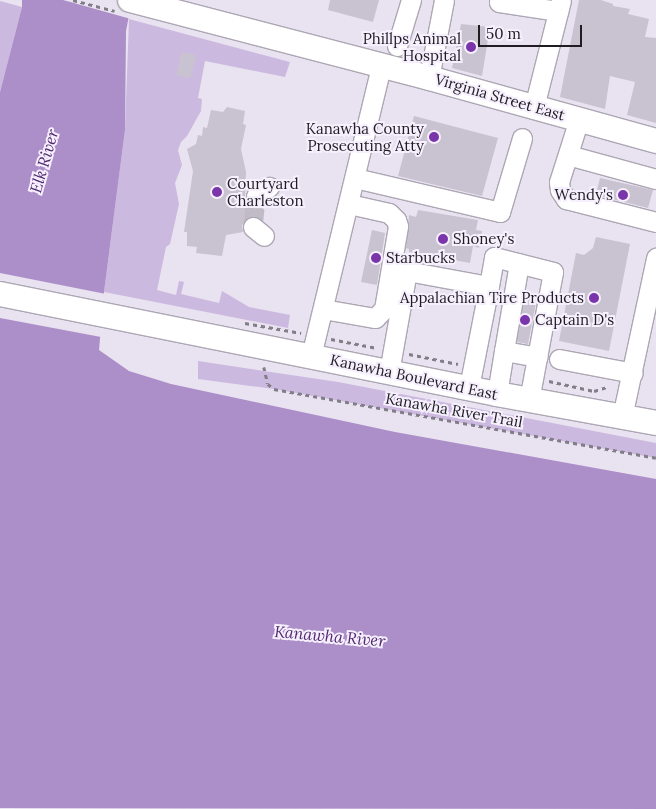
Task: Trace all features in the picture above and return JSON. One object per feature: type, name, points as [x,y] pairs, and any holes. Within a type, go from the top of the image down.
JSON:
[{"type":"main road","name":"Virginia Street East","points":[[130,0],[226,27],[429,78],[656,141]]},
{"type":"main road","name":"Kanawha Boulevard East","points":[[0,294],[498,394],[656,423]]},
{"type":"street","points":[[398,46],[411,0]]},
{"type":"street","points":[[429,78],[444,0]]},
{"type":"street","points":[[500,0],[499,2],[560,6],[534,107]]},
{"type":"street","points":[[312,356],[381,66]]},
{"type":"street","points":[[579,119],[559,182],[560,190],[566,200],[656,222]]},
{"type":"street","points":[[355,178],[500,212],[522,138]]},
{"type":"street","points":[[568,155],[656,179]]},
{"type":"street","points":[[323,309],[375,318],[384,309],[398,226],[396,220],[389,213],[348,204]]},
{"type":"street","points":[[469,387],[494,258],[519,263],[552,272],[529,400]]},
{"type":"street","points":[[622,417],[633,374],[656,258]]},
{"type":"street","points":[[498,394],[519,263]]},
{"type":"street","points":[[389,372],[407,271],[489,286]]},
{"type":"street","points":[[504,351],[537,356]]},
{"type":"street","points":[[559,359],[633,374]]},
{"type":"path","name":"Kanawha River Trail","points":[[263,366],[268,384],[274,388],[656,458]]},
{"type":"shaded area","points":[[0,1],[22,7],[0,92]]},
{"type":"shaded area","points":[[129,19],[290,62],[285,77],[205,61],[198,98],[202,99],[201,111],[178,150],[182,165],[175,183],[179,204],[170,244],[166,247],[157,290],[176,295],[179,281],[184,282],[181,294],[219,303],[222,291],[249,307],[290,315],[288,328],[104,292],[125,130]]},
{"type":"shaded area","points":[[198,361],[338,382],[656,443],[656,458],[274,389],[198,379]]},
{"type":"water","points":[[22,0],[132,0],[126,31],[125,130],[104,292],[99,350],[129,371],[171,384],[395,432],[656,479],[656,809],[0,808],[0,92],[22,7]]},
{"type":"pier","points":[[63,0],[134,0],[131,19]]},
{"type":"pier","points":[[0,273],[106,294],[101,337],[0,318]]},
{"type":"building","points":[[330,0],[379,0],[373,22],[328,10]]},
{"type":"building","points":[[579,0],[601,0],[613,4],[613,6],[630,9],[628,14],[649,19],[645,37],[656,38],[656,123],[627,115],[635,82],[610,76],[605,109],[560,97]]},
{"type":"building","name":"Phillps Animal Hospital","points":[[461,24],[490,27],[482,76],[452,68]]},
{"type":"building","points":[[182,52],[196,55],[190,78],[176,75]]},
{"type":"building","name":"Courtyard Charleston","points":[[227,107],[245,111],[243,124],[246,125],[241,149],[246,172],[245,197],[252,206],[263,205],[262,220],[255,216],[249,217],[242,225],[243,232],[226,235],[222,256],[196,253],[197,247],[187,246],[187,232],[184,232],[193,171],[187,149],[196,144],[198,135],[202,136],[203,127],[207,128],[211,110],[223,112]]},
{"type":"building","points":[[414,116],[498,138],[482,196],[398,176]]},
{"type":"building","name":"Wendy's","points":[[600,178],[653,190],[648,208],[596,195]]},
{"type":"building","name":"Shoney's","points":[[418,210],[478,220],[476,230],[482,231],[479,248],[473,246],[470,263],[409,252],[409,249],[406,248],[409,215],[416,217]]},
{"type":"building","name":"Starbucks","points":[[372,230],[385,233],[377,285],[361,282]]},
{"type":"building","name":"Appalachian Tire Products","points":[[596,237],[630,244],[609,351],[559,341],[576,253],[584,255],[593,248]]},
{"type":"building","points":[[525,294],[537,297],[528,344],[517,342]]},
{"type":"tunnel","points":[[253,227],[256,196]]},
{"type":"place","name":"Phillps Animal Hospital","points":[[471,47]]},
{"type":"place","name":"Kanawha County Prosecuting Atty","points":[[434,137]]},
{"type":"place","name":"Courtyard Charleston","points":[[217,192]]},
{"type":"place","name":"Wendy's","points":[[623,195]]},
{"type":"place","name":"Shoney's","points":[[443,239]]},
{"type":"place","name":"Starbucks","points":[[376,258]]},
{"type":"place","name":"Appalachian Tire Products","points":[[594,298]]},
{"type":"place","name":"Captain D's","points":[[525,320]]},
{"type":"water label","name":"Elk River","points":[[44,161]]},
{"type":"water label","name":"Kanawha River","points":[[330,636]]}]
